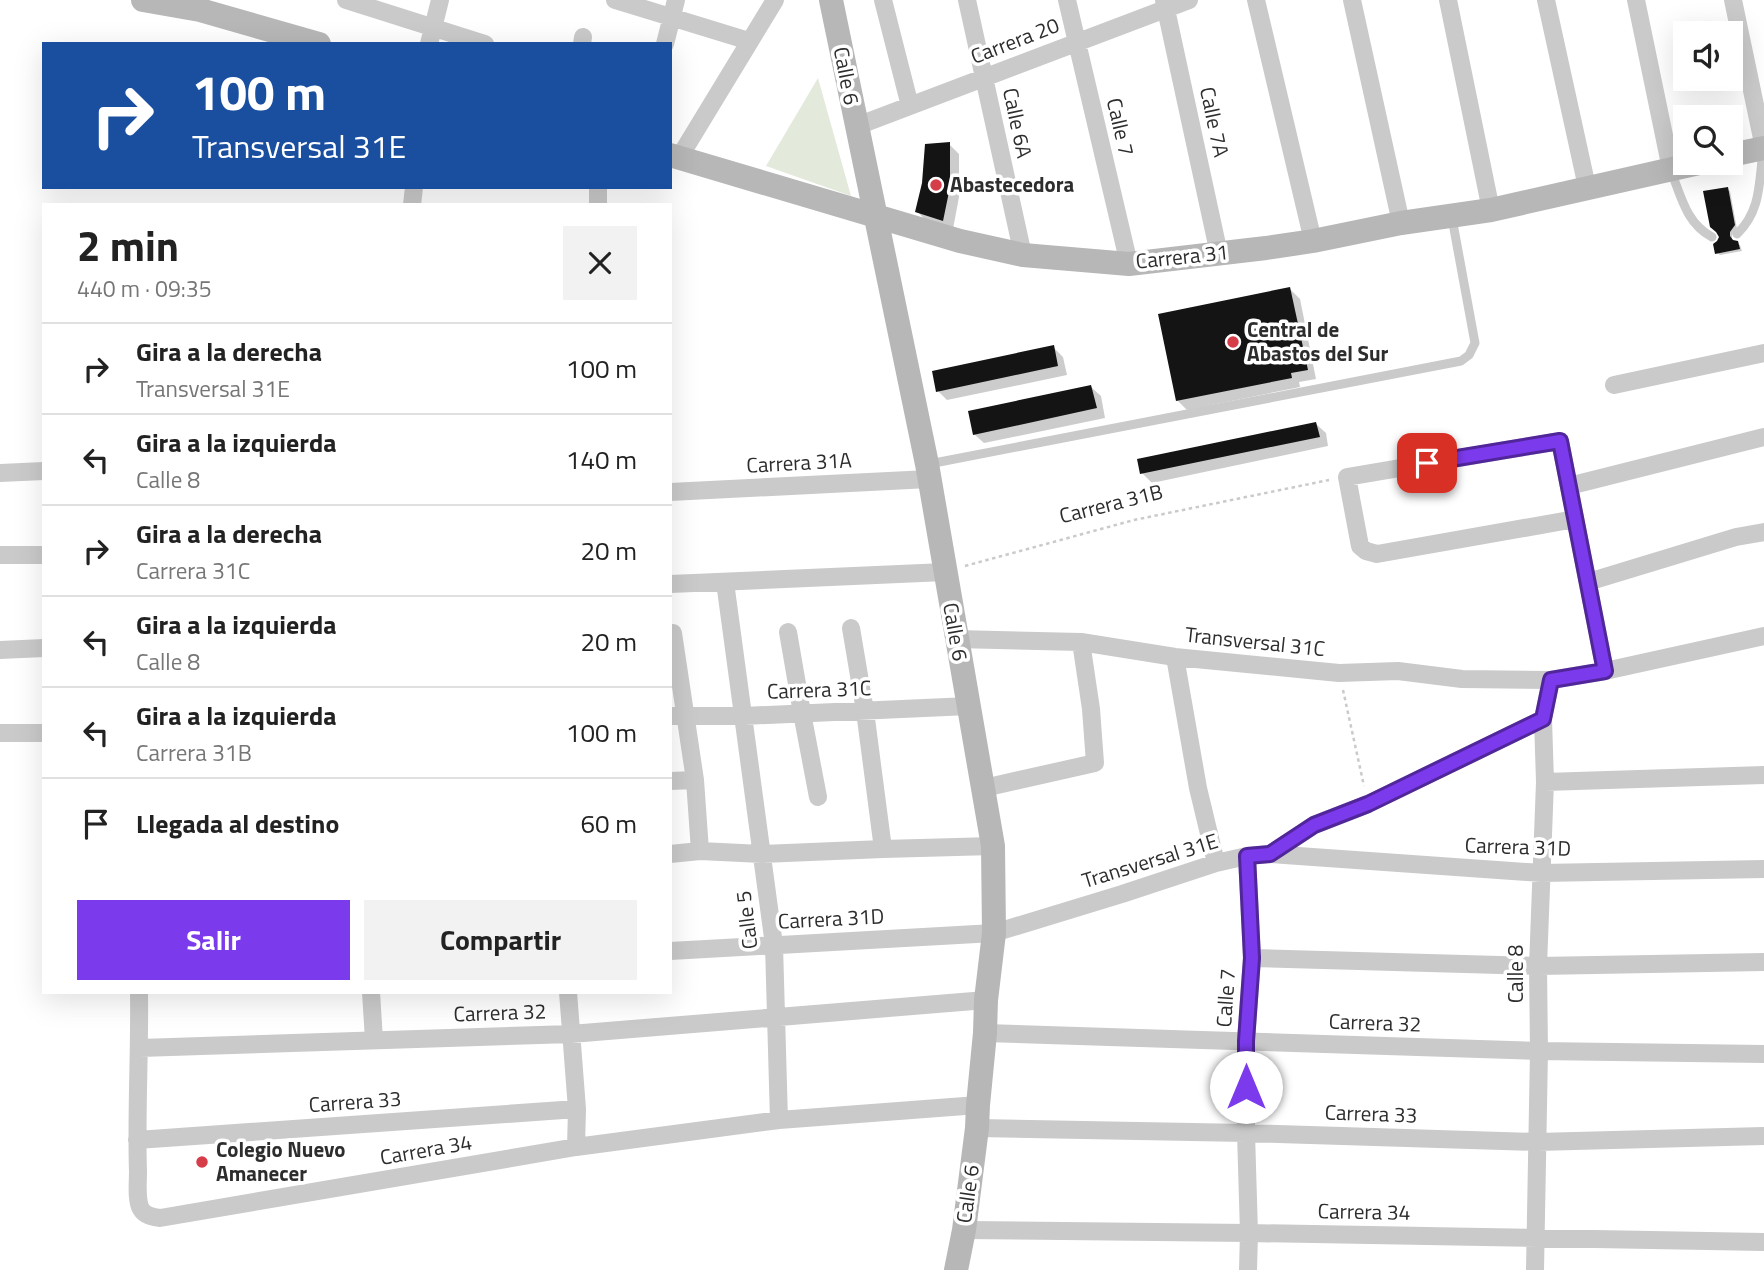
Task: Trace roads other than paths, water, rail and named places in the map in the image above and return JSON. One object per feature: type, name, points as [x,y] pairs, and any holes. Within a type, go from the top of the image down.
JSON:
[{"type":"main road","points":[[143,0],[202,5],[313,42]]},
{"type":"main road","name":"Calle 6","points":[[831,0],[928,472],[993,846],[994,933],[977,1117],[964,1230],[956,1270]]},
{"type":"main road","points":[[1743,152],[1764,148]]},
{"type":"main road","name":"Carrera 31","points":[[675,156],[960,241],[1023,255],[1129,264],[1313,241],[1401,223],[1491,210],[1671,169]]},
{"type":"street","points":[[346,0],[431,36],[472,42]]},
{"type":"street","points":[[431,36],[440,0]]},
{"type":"street","points":[[614,0],[674,9],[749,41]]},
{"type":"street","points":[[675,156],[775,0]]},
{"type":"street","points":[[883,0],[910,106]]},
{"type":"street","name":"Calle 6A","points":[[967,0],[1023,255]]},
{"type":"street","name":"Calle 7","points":[[1067,0],[1129,264]]},
{"type":"street","name":"Carrera 20","points":[[857,126],[1077,42],[1165,4],[1189,0]]},
{"type":"street","points":[[1256,0],[1313,241]]},
{"type":"street","points":[[1352,0],[1401,223]]},
{"type":"street","points":[[1448,0],[1491,210]]},
{"type":"street","points":[[1546,0],[1587,187]]},
{"type":"street","points":[[1636,0],[1671,169]]},
{"type":"street","points":[[1733,0],[1764,148]]},
{"type":"street","name":"Calle 7A","points":[[1165,4],[1219,254]]},
{"type":"street","points":[[666,42],[674,9]]},
{"type":"street","points":[[1614,385],[1764,353]]},
{"type":"street","points":[[1569,486],[1764,437]]},
{"type":"street","points":[[1575,519],[1377,554],[1360,546],[1347,477],[1560,441],[1605,671]]},
{"type":"street","points":[[0,473],[42,471]]},
{"type":"street","name":"Carrera 31A","points":[[672,492],[928,472]]},
{"type":"street","points":[[1588,582],[1735,537],[1764,532]]},
{"type":"street","points":[[0,555],[42,555]]},
{"type":"street","points":[[672,584],[945,572]]},
{"type":"street","name":"Calle 5","points":[[725,582],[774,945],[779,1120]]},
{"type":"street","points":[[851,628],[883,849]]},
{"type":"street","points":[[788,632],[818,797]]},
{"type":"street","points":[[673,633],[678,717],[695,780],[700,851]]},
{"type":"street","points":[[1551,680],[1605,671],[1764,636]]},
{"type":"street","name":"Transversal 31C","points":[[956,639],[1081,642],[1175,657],[1339,673],[1398,671],[1462,679],[1551,680]]},
{"type":"street","points":[[984,788],[1095,764],[1091,709],[1081,642]]},
{"type":"street","points":[[0,650],[42,648]]},
{"type":"street","points":[[1175,657],[1200,799],[1216,863]]},
{"type":"street","name":"Calle 8","points":[[1535,1270],[1538,966],[1545,782],[1543,719],[1551,680]]},
{"type":"street","name":"Carrera 31C","points":[[678,717],[969,706]]},
{"type":"street","name":"Transversal 31E","points":[[994,933],[1216,863],[1270,854],[1314,825],[1368,804],[1543,719]]},
{"type":"street","points":[[0,733],[42,733]]},
{"type":"street","points":[[1545,782],[1764,775]]},
{"type":"street","points":[[672,781],[695,780]]},
{"type":"street","points":[[672,854],[700,851],[762,854],[993,846]]},
{"type":"street","name":"Carrera 31D","points":[[1270,854],[1541,873],[1764,869]]},
{"type":"street","name":"Calle 7","points":[[1247,856],[1252,958],[1246,1041],[1248,1270]]},
{"type":"street","name":"Carrera 31D","points":[[672,951],[994,933]]},
{"type":"street","points":[[1252,958],[1538,966],[1764,962]]},
{"type":"street","points":[[137,1140],[139,994]]},
{"type":"street","points":[[370,994],[374,1040]]},
{"type":"street","points":[[568,994],[577,1109],[576,1147]]},
{"type":"street","name":"Carrera 32","points":[[140,1048],[571,1034],[986,1000]]},
{"type":"street","name":"Carrera 32","points":[[985,1033],[1539,1051],[1764,1054]]},
{"type":"street","name":"Carrera 33","points":[[137,1140],[577,1109]]},
{"type":"street","name":"Carrera 33","points":[[576,1147],[779,1120],[977,1117],[1246,1133],[1537,1142],[1764,1136]]},
{"type":"street","name":"Carrera 34","points":[[137,1140],[141,1209],[147,1216],[160,1218],[576,1147]]},
{"type":"street","name":"Carrera 34","points":[[964,1230],[1764,1242]]},
{"type":"lane","points":[[1737,234],[1753,215],[1764,148]]},
{"type":"lane","points":[[1671,169],[1690,218],[1700,231],[1712,237]]},
{"type":"lane","points":[[928,472],[1461,361],[1469,355],[1475,343],[1451,215]]},
{"type":"place","name":"Abastecedora","points":[[936,185]]},
{"type":"place","name":"Central de Abastos del Sur","points":[[1233,342]]},
{"type":"place","name":"Colegio Nuevo Amanecer","points":[[202,1162]]}]
